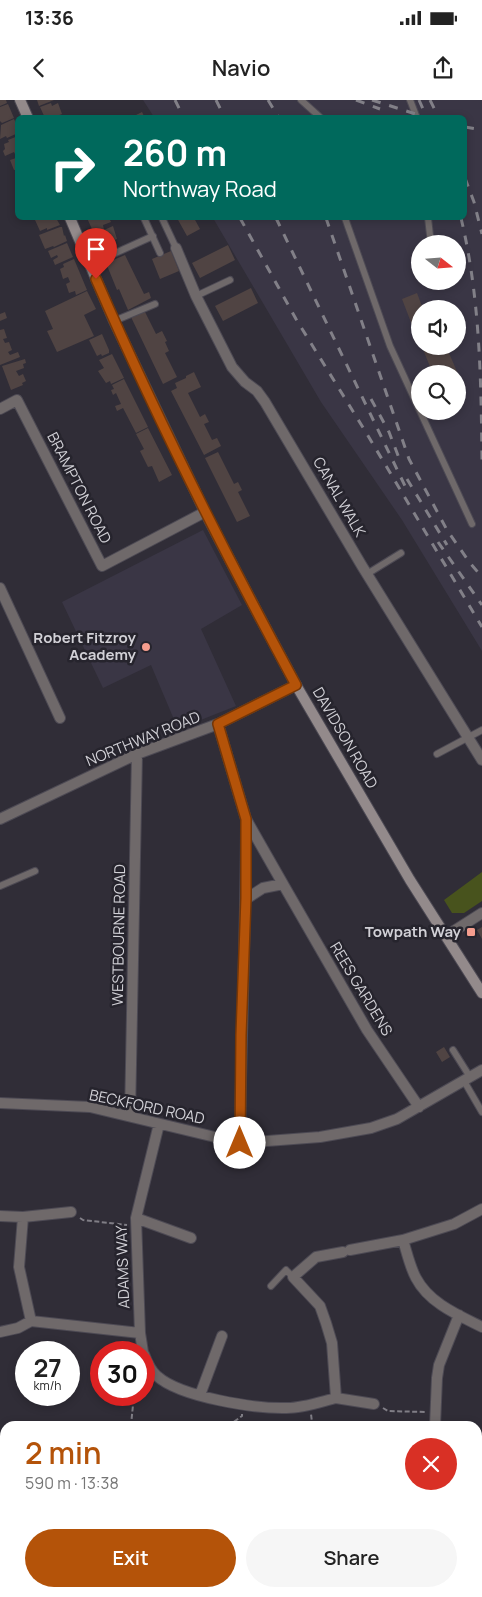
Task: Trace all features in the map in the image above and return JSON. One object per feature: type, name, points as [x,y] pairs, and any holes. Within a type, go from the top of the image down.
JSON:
[{"type":"street","points":[[20,100],[27,115]]},
{"type":"street","name":"DAVIDSON ROAD","points":[[71,220],[114,321],[205,512],[296,685],[410,880],[482,993]]},
{"type":"street","name":"CANAL WALK","points":[[176,248],[196,296],[232,368],[245,382],[257,391],[265,402],[367,574],[482,760]]},
{"type":"street","name":"BRAMPTON ROAD","points":[[1,407],[18,400],[102,566],[205,512]]},
{"type":"street","points":[[0,588],[60,718]]},
{"type":"street","name":"NORTHWAY ROAD","points":[[0,819],[137,754],[218,724],[296,685]]},
{"type":"street","name":"REES GARDENS","points":[[218,724],[246,819],[367,1030],[419,1107]]},
{"type":"street","name":"WESTBOURNE ROAD","points":[[130,1116],[137,754]]},
{"type":"street","name":"REES GARDENS","points":[[240,1143],[246,819]]},
{"type":"street","points":[[246,898],[263,888],[283,884]]},
{"type":"street","points":[[446,936],[482,913]]},
{"type":"street","name":"BECKFORD ROAD","points":[[0,1103],[90,1108],[240,1143],[320,1137],[371,1128],[397,1119],[482,1070]]},
{"type":"street","name":"ADAMS WAY","points":[[141,1341],[136,1222],[159,1124]]},
{"type":"street","points":[[336,1398],[332,1343],[320,1306],[293,1277],[316,1257],[403,1240],[454,1224],[482,1209]]},
{"type":"street","points":[[0,1216],[23,1217],[71,1212]]},
{"type":"street","points":[[23,1217],[19,1267],[31,1321]]},
{"type":"street","points":[[136,1222],[191,1238]]},
{"type":"street","points":[[403,1240],[415,1277],[421,1287],[436,1301],[482,1327]]},
{"type":"street","points":[[435,1421],[439,1365],[459,1315]]},
{"type":"street","points":[[0,1332],[18,1328],[31,1321],[140,1334]]},
{"type":"street","points":[[200,1395],[222,1336]]},
{"type":"street","name":"ADAMS WAY","points":[[155,1372],[172,1386],[200,1395],[243,1404],[289,1408],[336,1398],[374,1404]]},
{"type":"lane","points":[[302,100],[319,115]]},
{"type":"lane","points":[[410,100],[416,115]]},
{"type":"lane","points":[[145,220],[160,253]]},
{"type":"lane","points":[[163,220],[176,248]]},
{"type":"lane","points":[[346,220],[390,346],[472,524]]},
{"type":"lane","points":[[428,220],[430,235]]},
{"type":"lane","points":[[90,265],[153,236]]},
{"type":"lane","points":[[196,296],[230,280]]},
{"type":"lane","points":[[114,321],[155,304]]},
{"type":"lane","points":[[367,574],[401,552]]},
{"type":"lane","points":[[437,754],[482,730]]},
{"type":"lane","points":[[0,886],[35,871]]},
{"type":"lane","points":[[453,1050],[482,1112]]},
{"type":"lane","points":[[271,1286],[286,1270],[293,1277]]},
{"type":"path","points":[[71,1212],[83,1220],[136,1222]]},
{"type":"path","points":[[235,1421],[242,1416],[243,1404]]},
{"type":"path","points":[[374,1404],[388,1411],[435,1412]]},
{"type":"path","points":[[132,1421],[133,1406]]},
{"type":"shaded area","points":[[143,100],[482,100],[482,651],[402,520],[321,402],[214,220],[467,220],[467,115],[153,115]]},
{"type":"shaded area","name":"Robert Fitzroy Academy","points":[[203,530],[242,605],[201,629],[236,706],[178,729],[151,665],[103,688],[62,602]]},
{"type":"green space","points":[[482,872],[482,901],[464,913],[452,913],[444,900]]},
{"type":"building","points":[[0,100],[6,100],[7,103],[0,106]]},
{"type":"building","points":[[37,100],[54,100],[39,106]]},
{"type":"building","points":[[51,103],[52,106],[58,103],[62,114],[44,115],[40,107]]},
{"type":"building","points":[[8,104],[14,118],[2,123],[0,121],[0,107]]},
{"type":"building","points":[[14,119],[15,134],[0,139],[1,125]]},
{"type":"building","points":[[15,137],[15,154],[14,152],[5,156],[3,151],[5,149],[4,144],[9,142],[8,140]]},
{"type":"building","points":[[15,158],[15,170],[14,170],[10,160]]},
{"type":"building","points":[[35,220],[57,220],[60,225],[47,230],[47,228],[40,231]]},
{"type":"building","points":[[88,220],[110,220],[111,222],[103,225],[104,230],[113,226],[117,239],[110,242],[111,245],[101,249]]},
{"type":"building","points":[[178,220],[195,220],[200,229],[187,236]]},
{"type":"building","points":[[62,227],[67,241],[45,249],[39,235]]},
{"type":"building","points":[[67,243],[73,257],[55,265],[53,260],[58,257],[57,255],[51,258],[48,251]]},
{"type":"building","points":[[228,245],[235,260],[200,278],[192,263]]},
{"type":"building","points":[[171,251],[179,271],[160,279],[152,259]]},
{"type":"building","points":[[125,255],[144,294],[149,292],[151,298],[128,310],[106,263]]},
{"type":"building","points":[[74,259],[87,290],[76,295],[75,291],[69,293],[66,284],[70,282],[68,277],[63,279],[60,269],[64,267],[63,264]]},
{"type":"building","points":[[251,288],[258,303],[223,321],[215,306]]},
{"type":"building","points":[[87,291],[96,309],[84,315],[94,336],[57,352],[47,331],[53,329],[45,311]]},
{"type":"building","points":[[417,293],[420,300],[411,300],[411,322],[402,299]]},
{"type":"building","points":[[144,310],[156,334],[162,331],[167,341],[165,342],[169,351],[165,353],[177,377],[163,384],[131,317]]},
{"type":"building","points":[[5,312],[7,318],[0,321],[0,314]]},
{"type":"building","points":[[4,329],[7,338],[3,339],[5,343],[9,342],[12,350],[8,352],[10,355],[18,352],[20,357],[0,365],[0,330]]},
{"type":"building","points":[[102,334],[109,353],[97,356],[89,340]]},
{"type":"building","points":[[112,354],[124,378],[111,384],[110,381],[106,383],[98,371],[104,368],[99,360]]},
{"type":"building","points":[[425,355],[450,355],[454,365],[429,365]]},
{"type":"building","points":[[25,359],[24,368],[16,371],[19,376],[23,374],[26,381],[22,383],[23,385],[11,390],[2,366]]},
{"type":"building","points":[[194,372],[201,387],[188,393],[200,417],[205,414],[209,422],[204,424],[212,440],[217,438],[221,446],[204,455],[171,391],[177,388],[175,383]]},
{"type":"building","points":[[124,379],[148,427],[136,433],[123,408],[117,411],[115,406],[121,404],[116,393],[113,395],[111,390],[114,389],[112,385]]},
{"type":"building","points":[[148,428],[172,475],[159,482],[152,466],[148,467],[140,451],[144,449],[136,434]]},
{"type":"building","points":[[218,452],[234,484],[238,482],[242,490],[238,492],[250,516],[237,522],[205,458]]},
{"type":"building","points":[[482,927],[482,939],[477,930]]},
{"type":"building","points":[[444,1047],[450,1057],[442,1062],[436,1052]]},
{"type":"railway","points":[[175,100],[182,115]]},
{"type":"railway","points":[[216,100],[224,115]]},
{"type":"railway","points":[[268,100],[277,115]]},
{"type":"railway","points":[[356,100],[380,109]]},
{"type":"railway","points":[[372,100],[419,115]]},
{"type":"railway","points":[[419,100],[426,115]]},
{"type":"railway","points":[[430,100],[438,115]]},
{"type":"railway","points":[[467,127],[482,130]]},
{"type":"railway","points":[[467,183],[482,234]]},
{"type":"railway","points":[[241,220],[296,319],[482,627]]},
{"type":"railway","points":[[277,220],[406,488]]},
{"type":"railway","points":[[327,220],[409,459],[447,530],[482,577]]},
{"type":"railway","points":[[461,220],[476,308],[480,368],[482,460]]},
{"type":"railway","points":[[371,399],[389,432],[399,458]]},
{"type":"railway","points":[[407,479],[447,545]]},
{"type":"railway","points":[[438,542],[482,605]]},
{"type":"place","name":"Robert Fitzroy Academy","points":[[146,647]]},
{"type":"place","name":"Towpath Way","points":[[471,932]]},
{"type":"route","points":[[96,279],[205,512],[296,685],[218,724],[246,819],[240,1143]]}]
